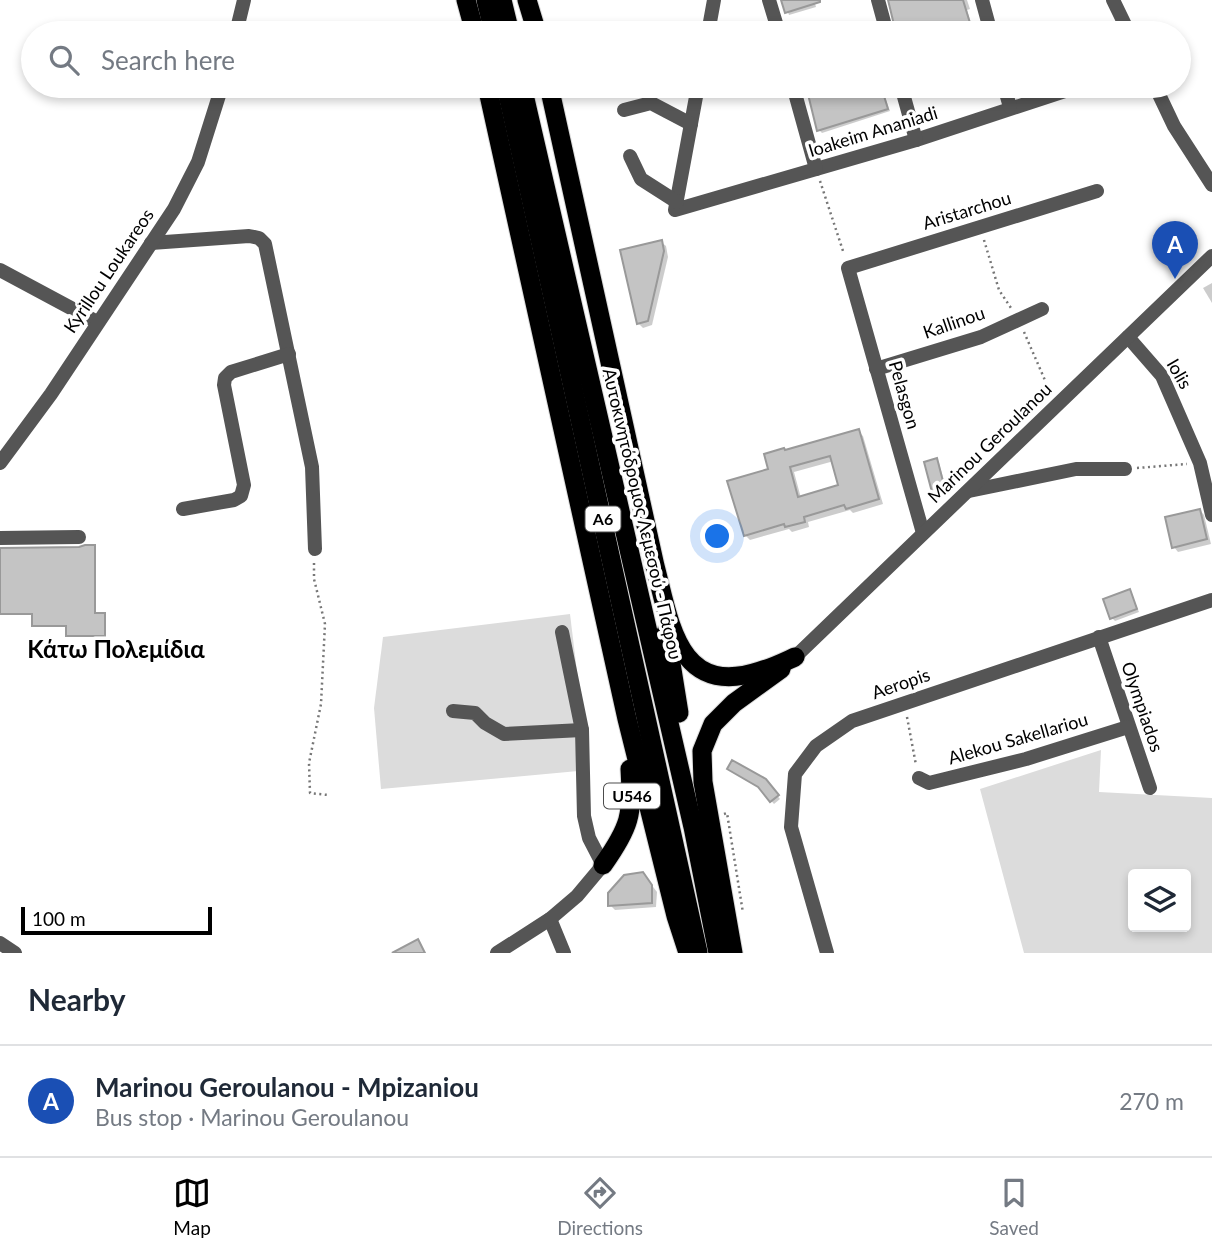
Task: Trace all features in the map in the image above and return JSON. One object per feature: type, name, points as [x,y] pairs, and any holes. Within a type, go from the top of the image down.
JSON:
[{"type":"highway","points":[[466,0],[472,21]]},
{"type":"highway","points":[[486,0],[491,21]]},
{"type":"highway","points":[[502,0],[507,21]]},
{"type":"highway","points":[[527,0],[533,21]]},
{"type":"highway","points":[[490,98],[627,719],[676,916],[688,953]]},
{"type":"highway","name":"A6","points":[[509,98],[699,953]]},
{"type":"highway","name":"Αυτοκινητόδρομος Λεμεσού - Πάφου","points":[[525,98],[693,827],[718,953]]},
{"type":"highway","points":[[552,98],[655,566],[673,634],[687,659],[705,672],[732,677],[759,672],[795,657]]},
{"type":"highway","points":[[655,566],[679,716],[693,827]]},
{"type":"highway","points":[[733,953],[703,782],[702,751],[713,724],[795,657]]},
{"type":"highway","name":"U546","points":[[603,865],[621,840],[630,820],[632,799],[627,719]]},
{"type":"street","points":[[239,21],[244,0]]},
{"type":"street","points":[[710,21],[714,0]]},
{"type":"street","points":[[769,0],[775,21]]},
{"type":"street","points":[[878,0],[884,21]]},
{"type":"street","points":[[982,0],[988,21]]},
{"type":"street","points":[[1113,0],[1123,21]]},
{"type":"street","name":"Kyrillou Loukareos","points":[[0,463],[51,394],[174,209],[198,162],[218,98]]},
{"type":"street","points":[[630,156],[641,179],[676,206],[696,98]]},
{"type":"street","points":[[796,98],[816,169]]},
{"type":"street","points":[[904,98],[916,140]]},
{"type":"street","points":[[1007,98],[1010,107]]},
{"type":"street","name":"Ioakeim Ananiadi","points":[[676,206],[916,140],[1040,98]]},
{"type":"street","points":[[1161,98],[1174,126],[1212,185]]},
{"type":"street","points":[[624,110],[651,103],[691,124]]},
{"type":"street","name":"Aristarchou","points":[[848,268],[1097,191]]},
{"type":"street","points":[[151,243],[249,236],[259,238],[265,244],[312,467],[315,549]]},
{"type":"street","name":"Marinou Geroulanou","points":[[795,657],[1212,256]]},
{"type":"street","name":"Pelasgon","points":[[848,268],[923,533]]},
{"type":"street","points":[[0,270],[97,322]]},
{"type":"street","name":"Kallinou","points":[[876,369],[981,337],[1042,309]]},
{"type":"street","name":"Iolis","points":[[1128,337],[1162,376],[1206,462],[1212,514]]},
{"type":"street","points":[[183,509],[234,500],[241,496],[244,485],[224,385],[225,378],[231,372],[289,354]]},
{"type":"street","points":[[968,491],[1076,469],[1125,468]]},
{"type":"street","points":[[0,538],[79,537]]},
{"type":"street","name":"Aeropis","points":[[827,953],[791,827],[795,774],[816,746],[852,721],[1212,600]]},
{"type":"street","points":[[562,632],[582,730],[584,816],[589,838],[603,865]]},
{"type":"street","name":"Olympiados","points":[[1099,637],[1150,788]]},
{"type":"street","points":[[453,711],[475,713],[485,723],[504,734],[582,730]]},
{"type":"street","name":"Alekou Sakellariou","points":[[919,778],[929,783],[1026,759],[1128,727]]},
{"type":"street","name":"U546","points":[[497,953],[550,919],[577,897],[603,865]]},
{"type":"street","points":[[550,919],[564,953]]},
{"type":"street","points":[[0,943],[15,953]]},
{"type":"path","points":[[816,169],[848,268]]},
{"type":"path","points":[[1125,468],[1206,462]]},
{"type":"path","points":[[315,549],[314,579],[325,624],[321,704],[309,762],[310,793],[328,795]]},
{"type":"path","points":[[904,703],[919,778]]},
{"type":"path","points":[[727,813],[744,913],[738,914],[734,889]]},
{"type":"shaded area","points":[[570,614],[589,770],[381,789],[374,708],[383,637]]},
{"type":"shaded area","points":[[1101,750],[1099,792],[1212,798],[1212,953],[1024,953],[980,789]]},
{"type":"building","points":[[781,0],[820,0],[820,2],[785,13]]},
{"type":"building","points":[[888,0],[963,0],[969,21],[893,21]]},
{"type":"building","points":[[809,98],[885,98],[888,109],[817,131]]},
{"type":"building","points":[[662,240],[664,251],[648,321],[637,324],[620,250]]},
{"type":"building","points":[[859,429],[879,499],[846,509],[844,505],[804,517],[805,522],[785,527],[784,524],[744,536],[727,481],[768,469],[764,454],[784,448],[785,450]],"holes":[[[830,456],[838,485],[798,497],[790,467]]]},
{"type":"building","points":[[937,458],[946,493],[933,496],[924,462]]},
{"type":"building","points":[[1200,509],[1207,539],[1172,548],[1165,517]]},
{"type":"building","points":[[95,545],[95,613],[105,613],[105,636],[66,636],[66,626],[32,626],[32,614],[0,614],[0,548]]},
{"type":"building","points":[[1130,589],[1137,609],[1110,619],[1103,599]]},
{"type":"building","points":[[732,760],[766,779],[779,795],[770,802],[758,787],[727,769]]},
{"type":"building","points":[[643,872],[652,885],[652,903],[608,906],[608,893],[624,875]]},
{"type":"building","points":[[418,939],[425,953],[392,953]]},
{"type":"place","name":"Marinou Geroulanou - Mpizaniou","points":[[1175,279]]},
{"type":"district","name":"Κάτω Πολεμίδια","points":[[116,650]]}]
